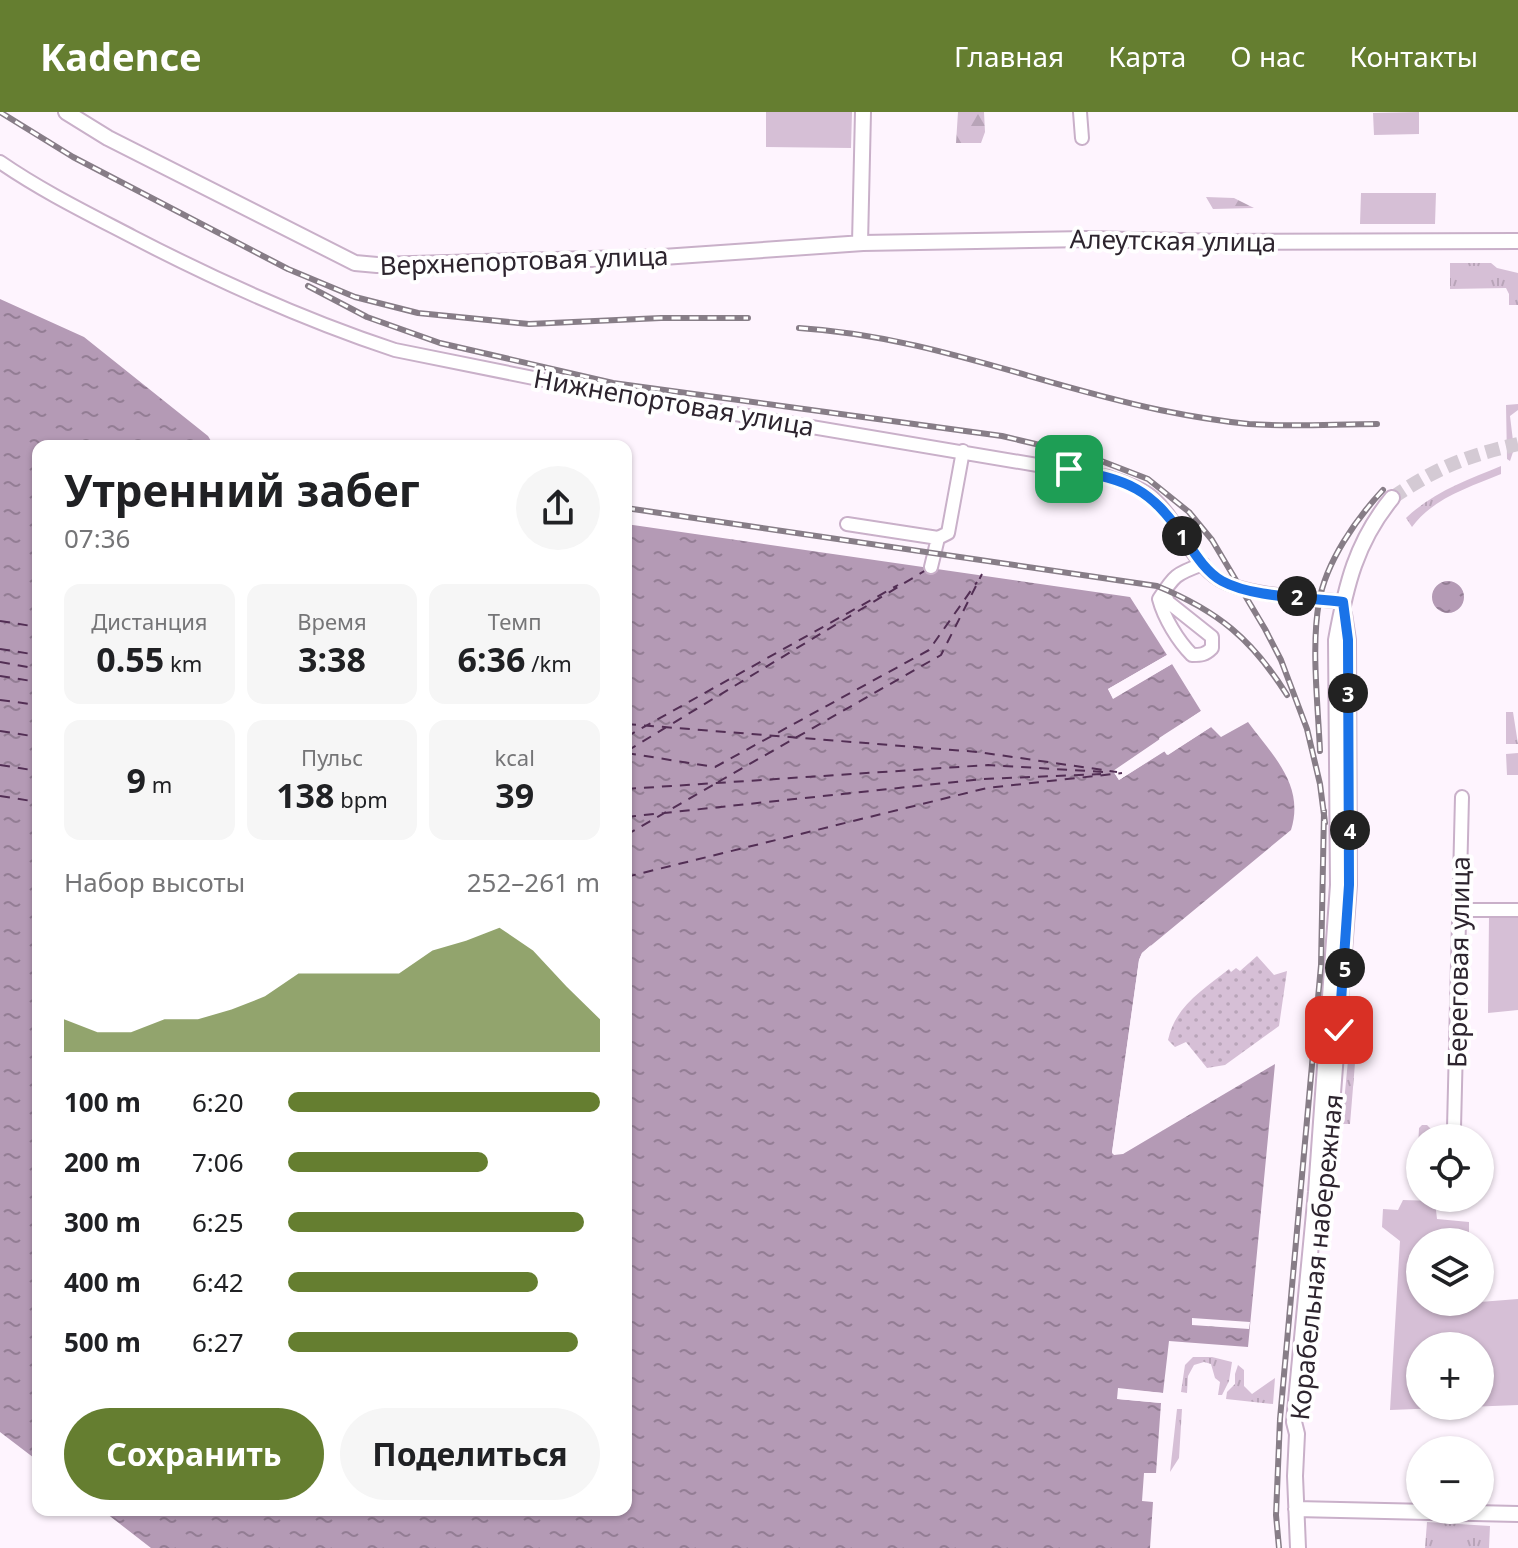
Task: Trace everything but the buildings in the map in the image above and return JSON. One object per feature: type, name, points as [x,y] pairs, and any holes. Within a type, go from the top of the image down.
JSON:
[{"type":"main road","name":"Верхнепортовая улица","points":[[66,112],[108,138],[355,263],[663,257],[827,245]]},
{"type":"main road","points":[[860,243],[863,112]]},
{"type":"main road","name":"Алеутская улица","points":[[827,245],[1082,239],[1518,241]]},
{"type":"main road","name":"Корабельная набережная","points":[[1298,1548],[1297,1434],[1294,1422],[1316,1192],[1338,885],[1336,640],[1343,602],[1362,542],[1392,498]]},
{"type":"main road","points":[[1296,1509],[1518,1514]]},
{"type":"street","points":[[1080,112],[1082,138]]},
{"type":"street","name":"Нижнепортовая улица","points":[[0,162],[37,187],[206,274],[277,307],[395,350],[593,390],[1108,477],[1151,496],[1203,564],[1221,580],[1242,589],[1343,602]]},
{"type":"street","points":[[847,524],[938,538],[948,533],[963,451]]},
{"type":"street","points":[[931,567],[938,538]]},
{"type":"street","points":[[1164,591],[1168,602],[1212,637],[1212,648],[1207,653],[1192,655],[1159,599],[1168,582],[1179,573],[1203,564]]},
{"type":"street","name":"Береговая улица","points":[[1454,1124],[1462,797]]},
{"type":"street","points":[[1460,910],[1518,910]]},
{"type":"green space","points":[[766,112],[852,112],[851,148],[766,147]]},
{"type":"green space","points":[[958,112],[984,112],[985,132],[981,143],[956,143]]},
{"type":"green space","points":[[1419,112],[1419,134],[1374,135],[1373,113]]},
{"type":"green space","points":[[1361,193],[1436,193],[1435,224],[1360,224]]},
{"type":"green space","points":[[1206,197],[1234,198],[1254,208],[1213,209]]},
{"type":"green space","points":[[1450,263],[1491,263],[1497,268],[1518,273],[1518,305],[1509,305],[1506,288],[1450,289]]},
{"type":"green space","points":[[1518,404],[1518,410],[1510,416],[1514,449],[1510,461],[1507,459],[1506,405]]},
{"type":"green space","points":[[1501,466],[1501,474],[1441,501],[1412,527],[1406,518],[1439,494]]},
{"type":"green space","points":[[1506,712],[1513,712],[1518,744],[1506,744]]},
{"type":"green space","points":[[1518,753],[1518,775],[1507,775],[1506,754]]},
{"type":"green space","points":[[1489,916],[1518,916],[1518,1010],[1488,1013]]},
{"type":"green space","points":[[1257,956],[1274,975],[1287,971],[1279,1026],[1225,1065],[1207,1068],[1186,1042],[1175,1047],[1168,1040],[1172,1028],[1184,1008],[1200,992],[1229,969],[1231,972],[1236,968],[1240,971]]},
{"type":"green space","points":[[1350,1039],[1357,1039],[1350,1124],[1342,1124]]},
{"type":"green space","points":[[1406,1200],[1406,1212],[1436,1212],[1437,1219],[1469,1222],[1469,1228],[1406,1228],[1406,1316],[1494,1316],[1494,1301],[1518,1299],[1518,1405],[1494,1406],[1494,1332],[1406,1332],[1406,1409],[1390,1410],[1400,1241],[1382,1227],[1383,1209],[1398,1210]]},
{"type":"green space","points":[[1193,1357],[1212,1357],[1232,1362],[1229,1381],[1222,1395],[1218,1395],[1220,1382],[1215,1378],[1211,1364],[1204,1362],[1194,1365],[1188,1376],[1187,1393],[1181,1392],[1185,1365]]},
{"type":"green space","points":[[1238,1365],[1244,1370],[1244,1386],[1252,1394],[1275,1378],[1273,1404],[1226,1399],[1227,1392],[1235,1384]]},
{"type":"green space","points":[[1177,1409],[1182,1409],[1179,1458],[1170,1472]]},
{"type":"green space","points":[[1427,1524],[1490,1526],[1489,1548],[1425,1548]]},
{"type":"water","points":[[0,299],[84,337],[210,440],[32,440],[32,1456],[0,1432]]},
{"type":"water","points":[[632,525],[1130,597],[1167,655],[1108,689],[1113,698],[1172,664],[1201,711],[1114,772],[1119,780],[1165,751],[1168,755],[1211,727],[1221,737],[1248,722],[1276,759],[1294,799],[1291,830],[1142,953],[1139,960],[1112,1152],[1123,1154],[1275,1064],[1248,1347],[1169,1341],[1163,1393],[1118,1389],[1118,1399],[1161,1403],[1156,1473],[1144,1473],[1142,1501],[1153,1502],[1150,1548],[151,1548],[110,1516],[632,1516]]},
{"type":"water","points":[[1448,581],[1459,586],[1464,597],[1459,608],[1448,613],[1437,608],[1432,597],[1437,586]]},
{"type":"pier","points":[[1167,655],[1169,658],[1113,691],[1115,693],[1170,661],[1172,664],[1113,699],[1108,689]]},
{"type":"pier","points":[[1201,711],[1203,714],[1120,775],[1163,748],[1169,750],[1209,724],[1211,727],[1167,755],[1164,751],[1119,780],[1113,771]]},
{"type":"pier","points":[[1151,945],[1143,961],[1116,1151],[1124,1149],[1123,1154],[1114,1155],[1139,960]]},
{"type":"pier","points":[[1192,1318],[1250,1322],[1249,1329],[1192,1325]]},
{"type":"pier","points":[[1118,1388],[1163,1393],[1162,1397],[1122,1393],[1162,1399],[1161,1403],[1117,1399]]},
{"type":"ferry route","points":[[632,748],[926,570]]},
{"type":"ferry route","points":[[718,782],[941,655],[982,574]]},
{"type":"ferry route","points":[[632,754],[715,767],[929,650],[977,582]]},
{"type":"ferry route","points":[[632,734],[898,585]]},
{"type":"ferry route","points":[[0,621],[32,626]]},
{"type":"ferry route","points":[[0,649],[32,654]]},
{"type":"ferry route","points":[[0,662],[32,668]]},
{"type":"ferry route","points":[[0,676],[32,681]]},
{"type":"ferry route","points":[[0,700],[32,704]]},
{"type":"ferry route","points":[[632,724],[978,752],[1117,772]]},
{"type":"ferry route","points":[[0,731],[32,736]]},
{"type":"ferry route","points":[[0,765],[32,770]]},
{"type":"ferry route","points":[[632,789],[988,765],[1105,772]]},
{"type":"ferry route","points":[[632,876],[987,788],[1122,773]]},
{"type":"ferry route","points":[[632,816],[983,779],[1101,774]]},
{"type":"ferry route","points":[[632,832],[713,785]]},
{"type":"ferry route","points":[[0,796],[32,801]]},
{"type":"tunnel","points":[[1392,498],[1452,464],[1518,444]]},
{"type":"railway","points":[[0,112],[73,157],[288,269],[355,297],[418,313],[529,324],[748,318]]},
{"type":"railway","points":[[308,286],[367,317],[440,343],[613,383],[1002,436],[1091,457],[1148,479],[1189,512],[1212,540],[1281,660],[1307,729],[1320,784],[1325,823]]},
{"type":"railway","points":[[799,328],[892,341],[1114,399],[1204,418],[1265,425],[1377,424]]},
{"type":"railway","points":[[1320,751],[1315,657],[1319,602],[1335,557],[1383,490]]},
{"type":"railway","points":[[632,509],[1157,586],[1198,606],[1232,629],[1247,642],[1287,695]]},
{"type":"railway","points":[[1279,1548],[1276,1515],[1280,1419],[1321,965],[1324,811]]},
{"type":"route","points":[[1069,469],[1108,477],[1151,496],[1203,564],[1221,580],[1247,590],[1343,602],[1348,640],[1350,792],[1349,885],[1339,1030]]}]
